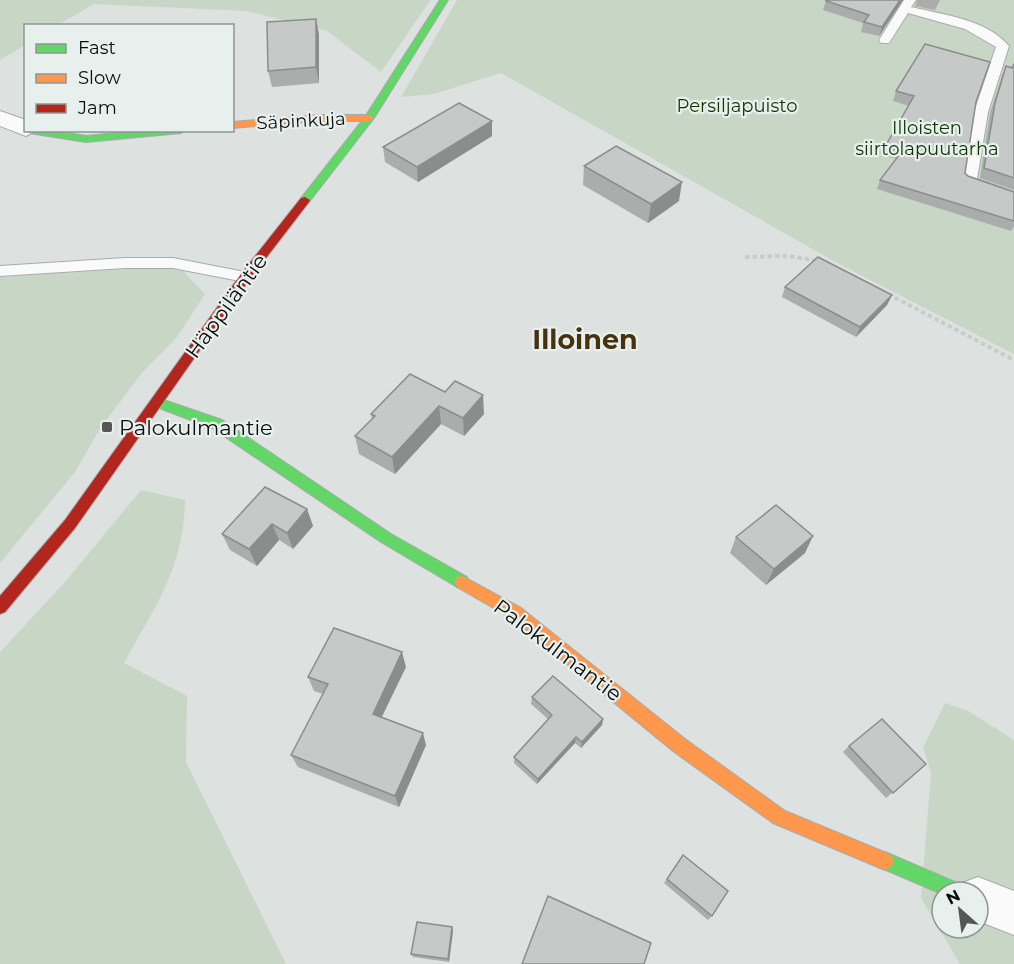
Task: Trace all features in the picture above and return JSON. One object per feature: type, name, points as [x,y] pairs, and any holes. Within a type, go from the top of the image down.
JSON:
[{"type":"street","name":"Häppiläntie","points":[[0,607],[70,524],[158,403],[245,277],[369,118],[444,0]]},
{"type":"street","points":[[0,118],[24,129]]},
{"type":"street","name":"Säpinkuja","points":[[234,125],[320,118],[369,118]]},
{"type":"street","points":[[38,132],[66,137],[112,139],[166,132]]},
{"type":"street","name":"Palokulmantie","points":[[158,403],[217,424],[386,538],[516,613],[679,745],[780,817],[930,880]]},
{"type":"street","points":[[990,904],[1014,913]]},
{"type":"lane","points":[[885,40],[907,5],[993,36],[1003,46],[991,78],[977,130],[969,181],[1014,197]]},
{"type":"lane","points":[[0,271],[173,263],[245,277]]},
{"type":"path","points":[[745,258],[808,257],[826,264]]},
{"type":"path","points":[[887,294],[1014,360]]},
{"type":"green space","points":[[0,0],[430,0],[381,72],[327,31],[247,11],[94,4],[60,24],[24,24],[24,46],[0,60]]},
{"type":"green space","name":"Persiljapuisto","points":[[457,0],[1014,0],[1014,354],[839,264],[501,73],[434,94],[401,97]]},
{"type":"green space","points":[[124,269],[183,271],[205,294],[177,337],[141,374],[101,427],[75,472],[0,563],[0,277]]},
{"type":"green space","points":[[141,490],[185,500],[183,524],[179,546],[166,586],[124,663],[187,696],[186,762],[286,964],[0,964],[0,652],[65,582]]},
{"type":"green space","points":[[945,703],[968,711],[1014,740],[1014,964],[960,964],[946,940],[990,940],[990,880],[930,880],[930,913],[921,898],[931,773],[923,748]]},
{"type":"building","points":[[826,0],[900,0],[882,27],[864,22],[869,15]]},
{"type":"building","points":[[316,19],[316,67],[268,71],[267,22]]},
{"type":"building","points":[[925,44],[990,62],[976,102],[965,173],[1014,192],[1014,221],[880,180],[903,150],[886,145],[914,96],[896,91]]},
{"type":"building","points":[[1014,64],[1014,178],[984,168],[995,103],[1006,66],[1012,68]]},
{"type":"building","points":[[459,103],[492,121],[417,167],[383,147]]},
{"type":"building","points":[[616,146],[682,182],[651,204],[584,166]]},
{"type":"building","points":[[818,257],[892,295],[860,327],[785,287]]},
{"type":"building","points":[[410,374],[445,392],[455,381],[483,395],[463,418],[439,406],[392,457],[355,436],[375,416],[371,414]]},
{"type":"building","points":[[265,487],[307,509],[287,533],[272,524],[249,549],[222,534]]},
{"type":"building","points":[[776,505],[813,536],[774,569],[736,537]]},
{"type":"building","points":[[334,628],[402,652],[373,714],[423,733],[395,796],[291,755],[328,684],[308,677]]},
{"type":"building","points":[[553,676],[603,719],[582,742],[576,737],[538,779],[514,757],[552,715],[532,697]]},
{"type":"building","points":[[882,719],[926,764],[893,793],[849,746]]},
{"type":"building","points":[[683,855],[728,891],[712,916],[667,879]]},
{"type":"building","points":[[548,896],[651,943],[644,964],[522,964]]},
{"type":"building","points":[[417,922],[452,927],[448,959],[411,954]]},
{"type":"traffic: fast","points":[[305,200],[369,118],[444,0]]},
{"type":"traffic: fast","points":[[42,132],[86,139],[160,132]]},
{"type":"traffic: fast","points":[[158,403],[217,424],[386,538],[462,582]]},
{"type":"traffic: fast","points":[[885,861],[930,880]]},
{"type":"traffic: slow","points":[[234,125],[320,118],[369,118]]},
{"type":"traffic: slow","points":[[462,582],[516,613],[679,745],[779,817],[885,861]]},
{"type":"traffic: jam","points":[[0,607],[70,524],[245,277],[305,200]]},
{"type":"place","name":"Palokulmantie","points":[[107,427]]},
{"type":"district","name":"Illoinen","points":[[585,339]]},
{"type":"park label","name":"Illoisten siirtolapuutarha","points":[[927,138]]}]
